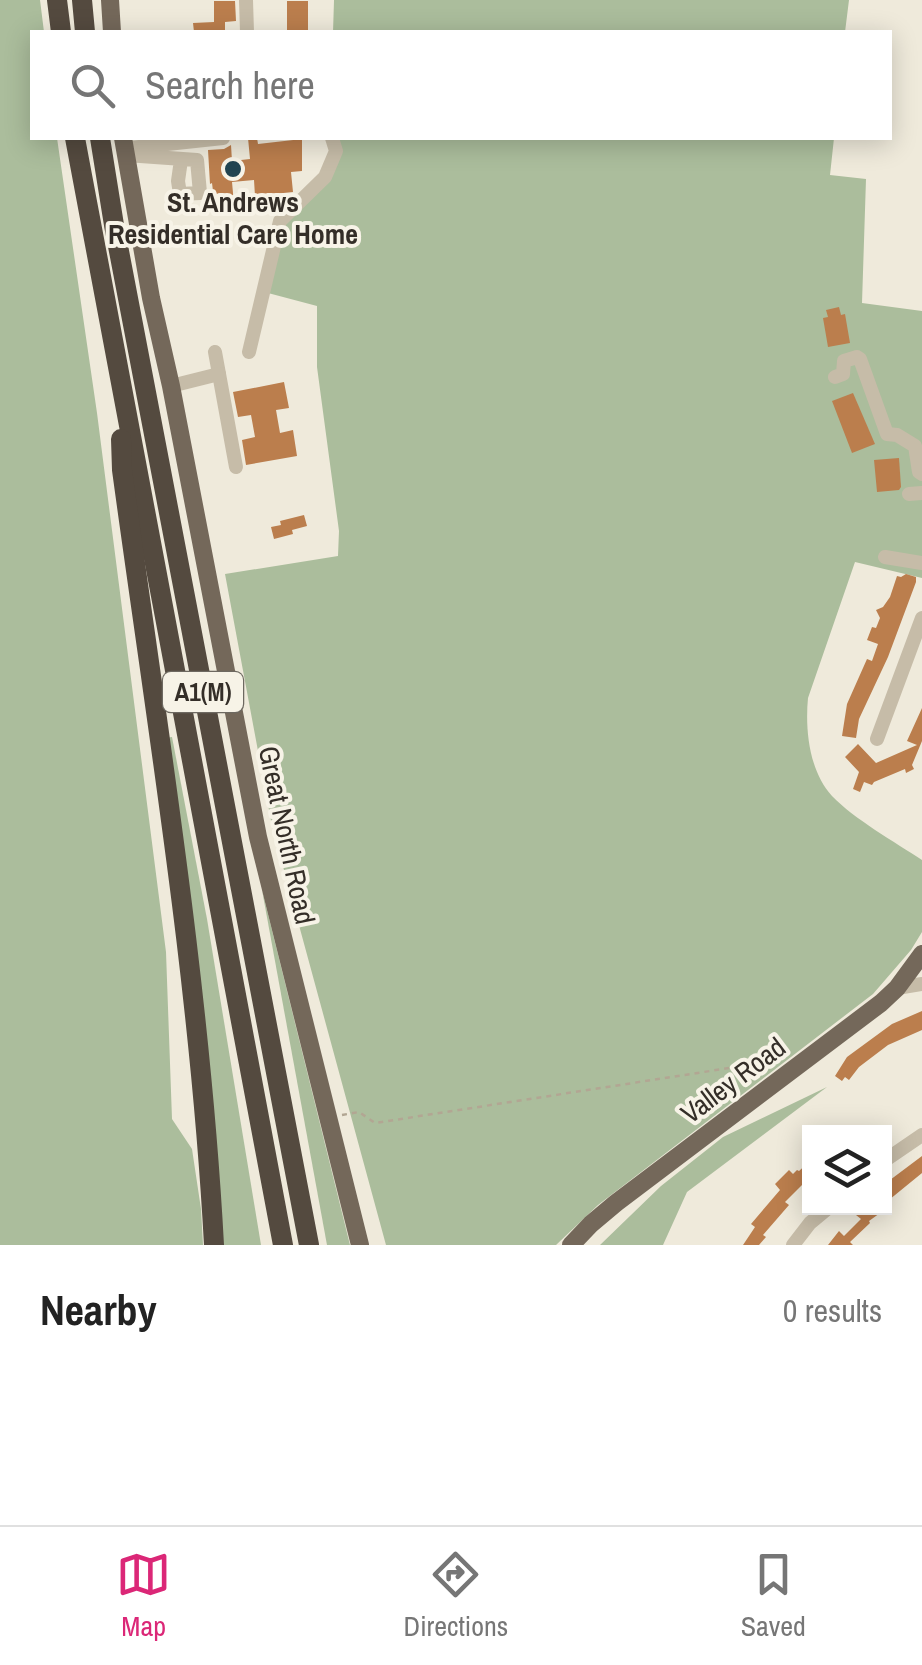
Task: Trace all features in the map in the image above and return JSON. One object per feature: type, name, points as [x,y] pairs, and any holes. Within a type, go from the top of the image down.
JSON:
[{"type":"highway","points":[[57,0],[61,30]]},
{"type":"highway","points":[[82,0],[85,30]]},
{"type":"highway","name":"A1(M)","points":[[74,140],[284,1245]]},
{"type":"highway","name":"A1(M)","points":[[100,140],[309,1245]]},
{"type":"highway","name":"A1(M)","points":[[124,402],[122,470],[197,1029],[214,1245]]},
{"type":"main road","points":[[110,0],[112,30]]},
{"type":"main road","name":"Great North Road","points":[[124,147],[258,838],[360,1245]]},
{"type":"main road","name":"Valley Road","points":[[571,1245],[616,1203],[897,988],[922,954]]},
{"type":"street","points":[[246,0],[247,30]]},
{"type":"street","points":[[124,147],[201,140]]},
{"type":"street","points":[[249,352],[280,222],[325,178],[336,152],[333,140]]},
{"type":"street","points":[[124,147],[181,160]]},
{"type":"street","points":[[215,352],[236,467]]},
{"type":"street","points":[[835,376],[843,374],[844,360],[857,356],[860,359],[888,434],[898,435],[916,446],[922,474]]},
{"type":"street","points":[[170,386],[219,374]]},
{"type":"street","points":[[886,556],[922,563]]},
{"type":"street","points":[[878,739],[922,618]]},
{"type":"street","points":[[897,988],[922,984]]},
{"type":"street","points":[[892,1155],[922,1135]]},
{"type":"street","points":[[793,1245],[820,1215]]},
{"type":"path","points":[[327,1118],[359,1112],[375,1123],[787,1060],[802,1063]]},
{"type":"green space","points":[[0,0],[40,0],[44,30],[30,30],[30,140],[57,140],[97,413],[166,952],[172,1119],[192,1149],[203,1245],[0,1245]]},
{"type":"green space","points":[[334,0],[849,0],[845,30],[333,30]]},
{"type":"green space","points":[[332,140],[834,140],[830,175],[866,179],[862,303],[922,311],[922,578],[855,562],[807,710],[810,749],[824,786],[852,813],[922,860],[922,932],[873,994],[598,1205],[556,1245],[386,1245],[272,826],[225,574],[338,556],[339,531],[317,367],[317,306],[268,293],[280,221],[325,177]]},
{"type":"green space","points":[[172,737],[207,919],[261,1245],[223,1245],[165,738]]},
{"type":"green space","points":[[262,890],[350,1245],[327,1245]]},
{"type":"green space","points":[[827,1087],[687,1192],[663,1245],[600,1245],[661,1186],[723,1137]]},
{"type":"building","points":[[214,1],[235,1],[236,21],[225,22],[225,30],[194,30],[193,23],[214,22]]},
{"type":"building","points":[[287,1],[308,1],[308,30],[287,30]]},
{"type":"building","name":"St. Andrews Residential Care Home","points":[[248,140],[257,140],[258,144],[302,140],[302,171],[291,172],[293,192],[255,196],[254,180],[232,182],[234,204],[222,205],[222,198],[214,199],[210,184],[208,150],[231,145],[232,161],[250,159]]},
{"type":"building","points":[[839,307],[841,315],[845,314],[850,343],[828,347],[823,318],[828,317],[826,310]]},
{"type":"building","points":[[284,382],[289,408],[276,410],[280,433],[293,430],[297,456],[246,465],[242,440],[255,437],[251,415],[238,417],[233,392]]},
{"type":"building","points":[[853,393],[875,444],[852,453],[832,401]]},
{"type":"building","points":[[899,458],[901,487],[877,492],[874,460]]},
{"type":"building","points":[[304,515],[307,526],[274,539],[271,527]]},
{"type":"building","points":[[897,576],[916,577],[916,582],[859,719],[856,738],[842,736],[847,704],[878,644],[867,640],[880,618],[876,610],[890,597]]},
{"type":"building","points":[[922,708],[922,741],[912,765],[914,769],[906,773],[905,769],[872,785],[864,782],[860,792],[853,789],[859,772],[845,757],[858,744],[876,763],[917,745],[907,741]]},
{"type":"building","points":[[922,1011],[922,1030],[888,1045],[849,1080],[835,1076],[847,1057],[892,1024]]},
{"type":"building","points":[[922,1156],[922,1173],[892,1197],[892,1178]]},
{"type":"building","points":[[802,1168],[802,1185],[785,1202],[789,1205],[763,1235],[766,1237],[759,1245],[743,1245],[755,1227],[751,1224],[780,1190],[775,1184],[789,1170],[793,1174]]},
{"type":"building","points":[[856,1215],[877,1215],[850,1242],[853,1245],[828,1245],[839,1231],[844,1236],[861,1219]]},
{"type":"place","name":"St. Andrews Residential Care Home","points":[[233,169]]}]
